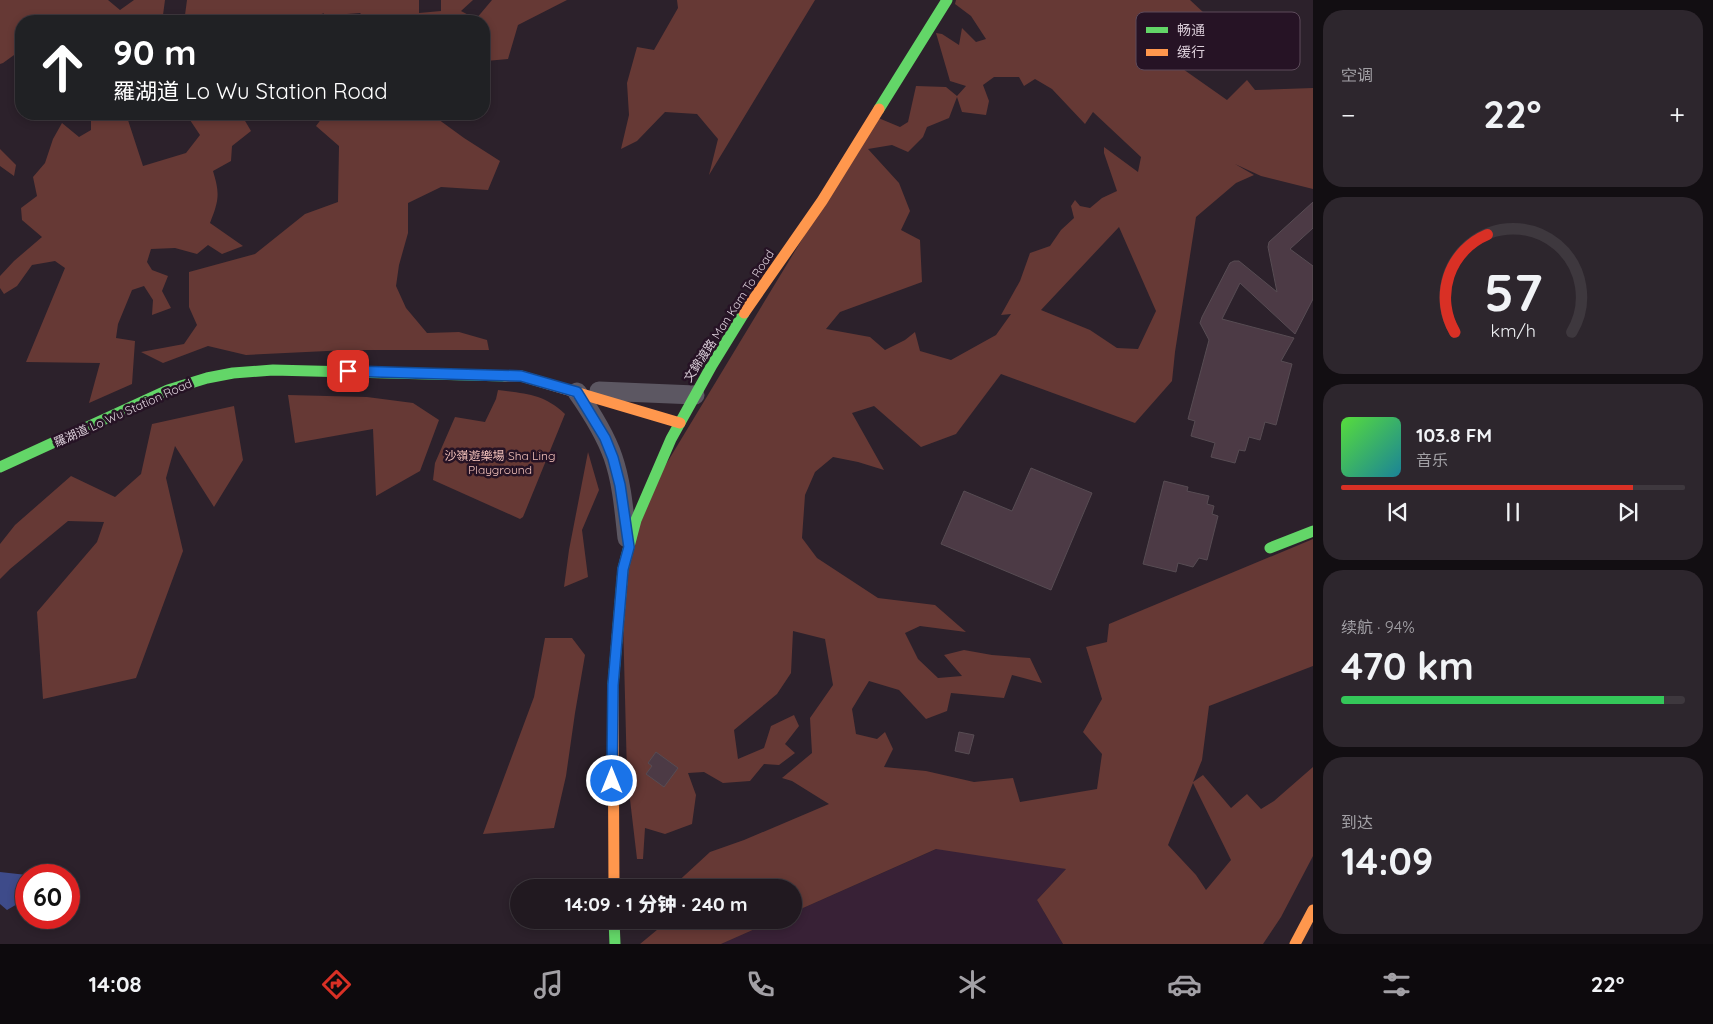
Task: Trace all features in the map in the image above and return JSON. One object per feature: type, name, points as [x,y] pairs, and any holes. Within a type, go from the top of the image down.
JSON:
[{"type":"main road","name":"文錦渡路 Man Kam To Road","points":[[614,879],[613,685],[623,569],[636,520],[680,423],[744,313],[822,201],[947,0]]},
{"type":"main road","name":"羅湖道 Lo Wu Station Road","points":[[0,467],[168,390],[224,374],[269,370],[521,376],[680,423]]},
{"type":"main road","points":[[1270,548],[1313,530]]},
{"type":"main road","points":[[1295,944],[1313,910]]},
{"type":"main road","points":[[614,929],[615,944]]},
{"type":"street","name":"羅湖道 Lo Wu Station Road","points":[[577,392],[612,391],[657,395],[695,395]]},
{"type":"street","points":[[577,392],[605,438],[613,458],[620,485],[629,547]]},
{"type":"shaded area","points":[[941,847],[1066,869],[1037,900],[1063,944],[721,944],[755,929],[802,929],[802,908]]},
{"type":"green space","points":[[0,0],[108,0],[120,10],[134,0],[165,0],[163,15],[15,15],[15,54],[0,64]]},
{"type":"green space","points":[[187,0],[419,0],[419,13],[441,11],[441,0],[473,0],[461,11],[468,15],[362,15],[360,13],[323,15],[324,13],[320,15],[185,15]]},
{"type":"green space","points":[[492,0],[567,0],[518,25],[508,59],[490,61],[490,15],[479,15]]},
{"type":"green space","points":[[677,0],[815,0],[709,175],[718,139],[697,114],[665,112],[637,141],[621,149],[629,115],[627,83],[637,47],[654,50],[678,8]]},
{"type":"green space","points":[[956,0],[1190,0],[1203,12],[1136,12],[1136,70],[1184,70],[1227,100],[1247,80],[1255,90],[1313,88],[1313,189],[1261,176],[1235,164],[1254,175],[1236,183],[1196,217],[1172,381],[1135,423],[1001,374],[956,434],[921,447],[874,406],[852,413],[884,470],[833,457],[815,472],[805,495],[802,538],[817,558],[878,598],[935,605],[966,632],[920,626],[905,633],[918,659],[938,678],[962,676],[944,655],[964,650],[992,655],[1030,658],[1042,683],[1012,675],[1004,698],[951,693],[947,711],[926,719],[899,690],[869,681],[852,709],[856,734],[877,739],[885,732],[893,749],[884,767],[926,771],[974,782],[1013,778],[1020,802],[1097,789],[1102,754],[1083,732],[1102,699],[1086,647],[1107,642],[1109,624],[1313,539],[1313,666],[1209,706],[1202,760],[1193,782],[1203,775],[1231,808],[1247,794],[1261,809],[1274,801],[1313,767],[1313,856],[1281,917],[1263,944],[1063,944],[1037,900],[1066,869],[936,849],[802,908],[802,879],[681,879],[710,852],[744,840],[829,804],[792,781],[782,778],[812,753],[810,718],[833,685],[825,639],[793,631],[791,673],[777,694],[734,730],[738,759],[764,748],[771,726],[794,715],[799,726],[785,744],[795,753],[779,765],[764,764],[750,781],[723,783],[704,772],[688,773],[696,795],[692,824],[665,834],[645,828],[643,859],[637,859],[627,774],[622,582],[645,499],[876,117],[900,127],[908,122],[916,86],[946,87],[957,96],[966,86],[950,81],[936,33],[942,34],[959,45],[962,28],[976,42],[986,39],[971,16],[955,4]],"holes":[[[994,77],[1019,77],[1024,86],[1035,79],[1052,89],[1085,124],[1093,112],[1141,157],[1138,172],[1104,147],[1104,153],[1117,191],[1102,198],[1090,208],[1080,206],[1075,200],[1071,206],[1074,218],[1061,230],[1050,246],[1030,253],[1020,281],[1001,315],[1011,314],[996,335],[951,360],[920,351],[915,332],[905,340],[885,350],[870,337],[826,329],[840,312],[922,282],[920,240],[901,230],[910,211],[899,183],[868,149],[892,145],[908,152],[923,137],[927,127],[949,118],[957,97],[962,112],[986,115],[989,101],[983,85]],[[1119,227],[1156,311],[1138,349],[1117,348],[1090,330],[1041,310]],[[1193,783],[1231,860],[1206,890],[1196,875],[1168,845]]]},
{"type":"green space","points":[[91,120],[128,120],[143,166],[186,153],[200,135],[190,120],[245,120],[251,131],[232,146],[231,161],[213,171],[218,197],[210,223],[243,246],[222,254],[208,245],[197,254],[175,248],[151,249],[147,262],[152,270],[168,276],[162,291],[171,308],[152,315],[153,300],[144,286],[132,290],[118,324],[116,338],[135,341],[132,384],[89,403],[100,363],[26,362],[65,268],[55,261],[32,265],[17,286],[4,294],[0,288],[0,276],[42,237],[22,220],[21,208],[37,196],[33,177],[45,163],[53,139],[62,123],[79,137],[91,130]]},
{"type":"green space","points":[[320,120],[439,120],[500,161],[488,190],[441,187],[408,203],[408,233],[399,265],[396,286],[406,308],[427,333],[459,332],[487,340],[489,350],[348,350],[246,355],[208,346],[163,363],[141,352],[184,344],[197,325],[189,307],[189,272],[255,254],[305,214],[338,202],[339,146],[316,126]]},
{"type":"green space","points":[[0,149],[16,165],[14,176],[0,166]]},
{"type":"green space","name":"沙嶺遊樂場 Sha Ling Playground","points":[[498,390],[534,396],[550,402],[565,414],[523,517],[520,519],[433,480],[435,463],[455,417],[485,422],[496,399]]},
{"type":"green space","points":[[288,395],[367,397],[413,403],[439,420],[420,471],[376,496],[373,429],[295,443]]},
{"type":"green space","points":[[234,406],[243,460],[214,507],[175,446],[166,478],[183,551],[136,678],[43,699],[37,612],[97,542],[104,522],[68,521],[0,579],[0,544],[15,525],[71,476],[115,497],[141,474],[152,424]]},
{"type":"green space","points":[[588,452],[599,490],[582,530],[588,577],[564,587],[569,550]]},
{"type":"green space","points":[[545,638],[572,638],[585,655],[566,776],[554,828],[483,834],[534,697]]},
{"type":"green space","points":[[658,929],[755,929],[721,944],[640,944]]},
{"type":"water","points":[[0,872],[15,874],[15,905],[7,910],[0,904]]},
{"type":"building","points":[[1313,202],[1313,228],[1290,249],[1313,266],[1313,299],[1295,334],[1240,283],[1222,319],[1294,338],[1281,361],[1292,364],[1276,425],[1265,422],[1260,440],[1249,437],[1245,451],[1239,450],[1235,463],[1211,457],[1215,443],[1191,436],[1195,421],[1188,419],[1209,340],[1200,323],[1202,317],[1230,263],[1234,261],[1239,261],[1277,292],[1268,247],[1269,242]]},
{"type":"building","points":[[1031,468],[1092,493],[1051,590],[941,544],[964,491],[1012,511]]},
{"type":"building","points":[[1164,481],[1188,487],[1187,491],[1209,496],[1207,504],[1214,506],[1212,514],[1218,516],[1207,560],[1199,558],[1193,567],[1178,563],[1176,572],[1143,564]]},
{"type":"building","points":[[959,732],[974,735],[969,754],[955,751]]},
{"type":"building","points":[[656,752],[678,768],[664,787],[646,774],[652,766],[648,763]]},
{"type":"traffic: fast","points":[[879,109],[947,0]]},
{"type":"traffic: fast","points":[[613,685],[623,569],[636,520],[671,439],[712,365],[744,313]]},
{"type":"traffic: fast","points":[[0,467],[168,390],[207,378],[233,373],[273,370],[505,376]]},
{"type":"traffic: fast","points":[[1270,548],[1313,531]]},
{"type":"traffic: fast","points":[[614,929],[615,944]]},
{"type":"traffic: slow","points":[[744,313],[822,201],[879,109]]},
{"type":"traffic: slow","points":[[505,376],[521,376],[680,423]]},
{"type":"traffic: slow","points":[[613,685],[614,879]]},
{"type":"traffic: slow","points":[[1295,944],[1313,910]]},
{"type":"route","points":[[348,371],[521,376],[577,392],[588,408],[605,438],[613,458],[620,485],[629,547],[623,569],[613,685],[612,781]]}]
